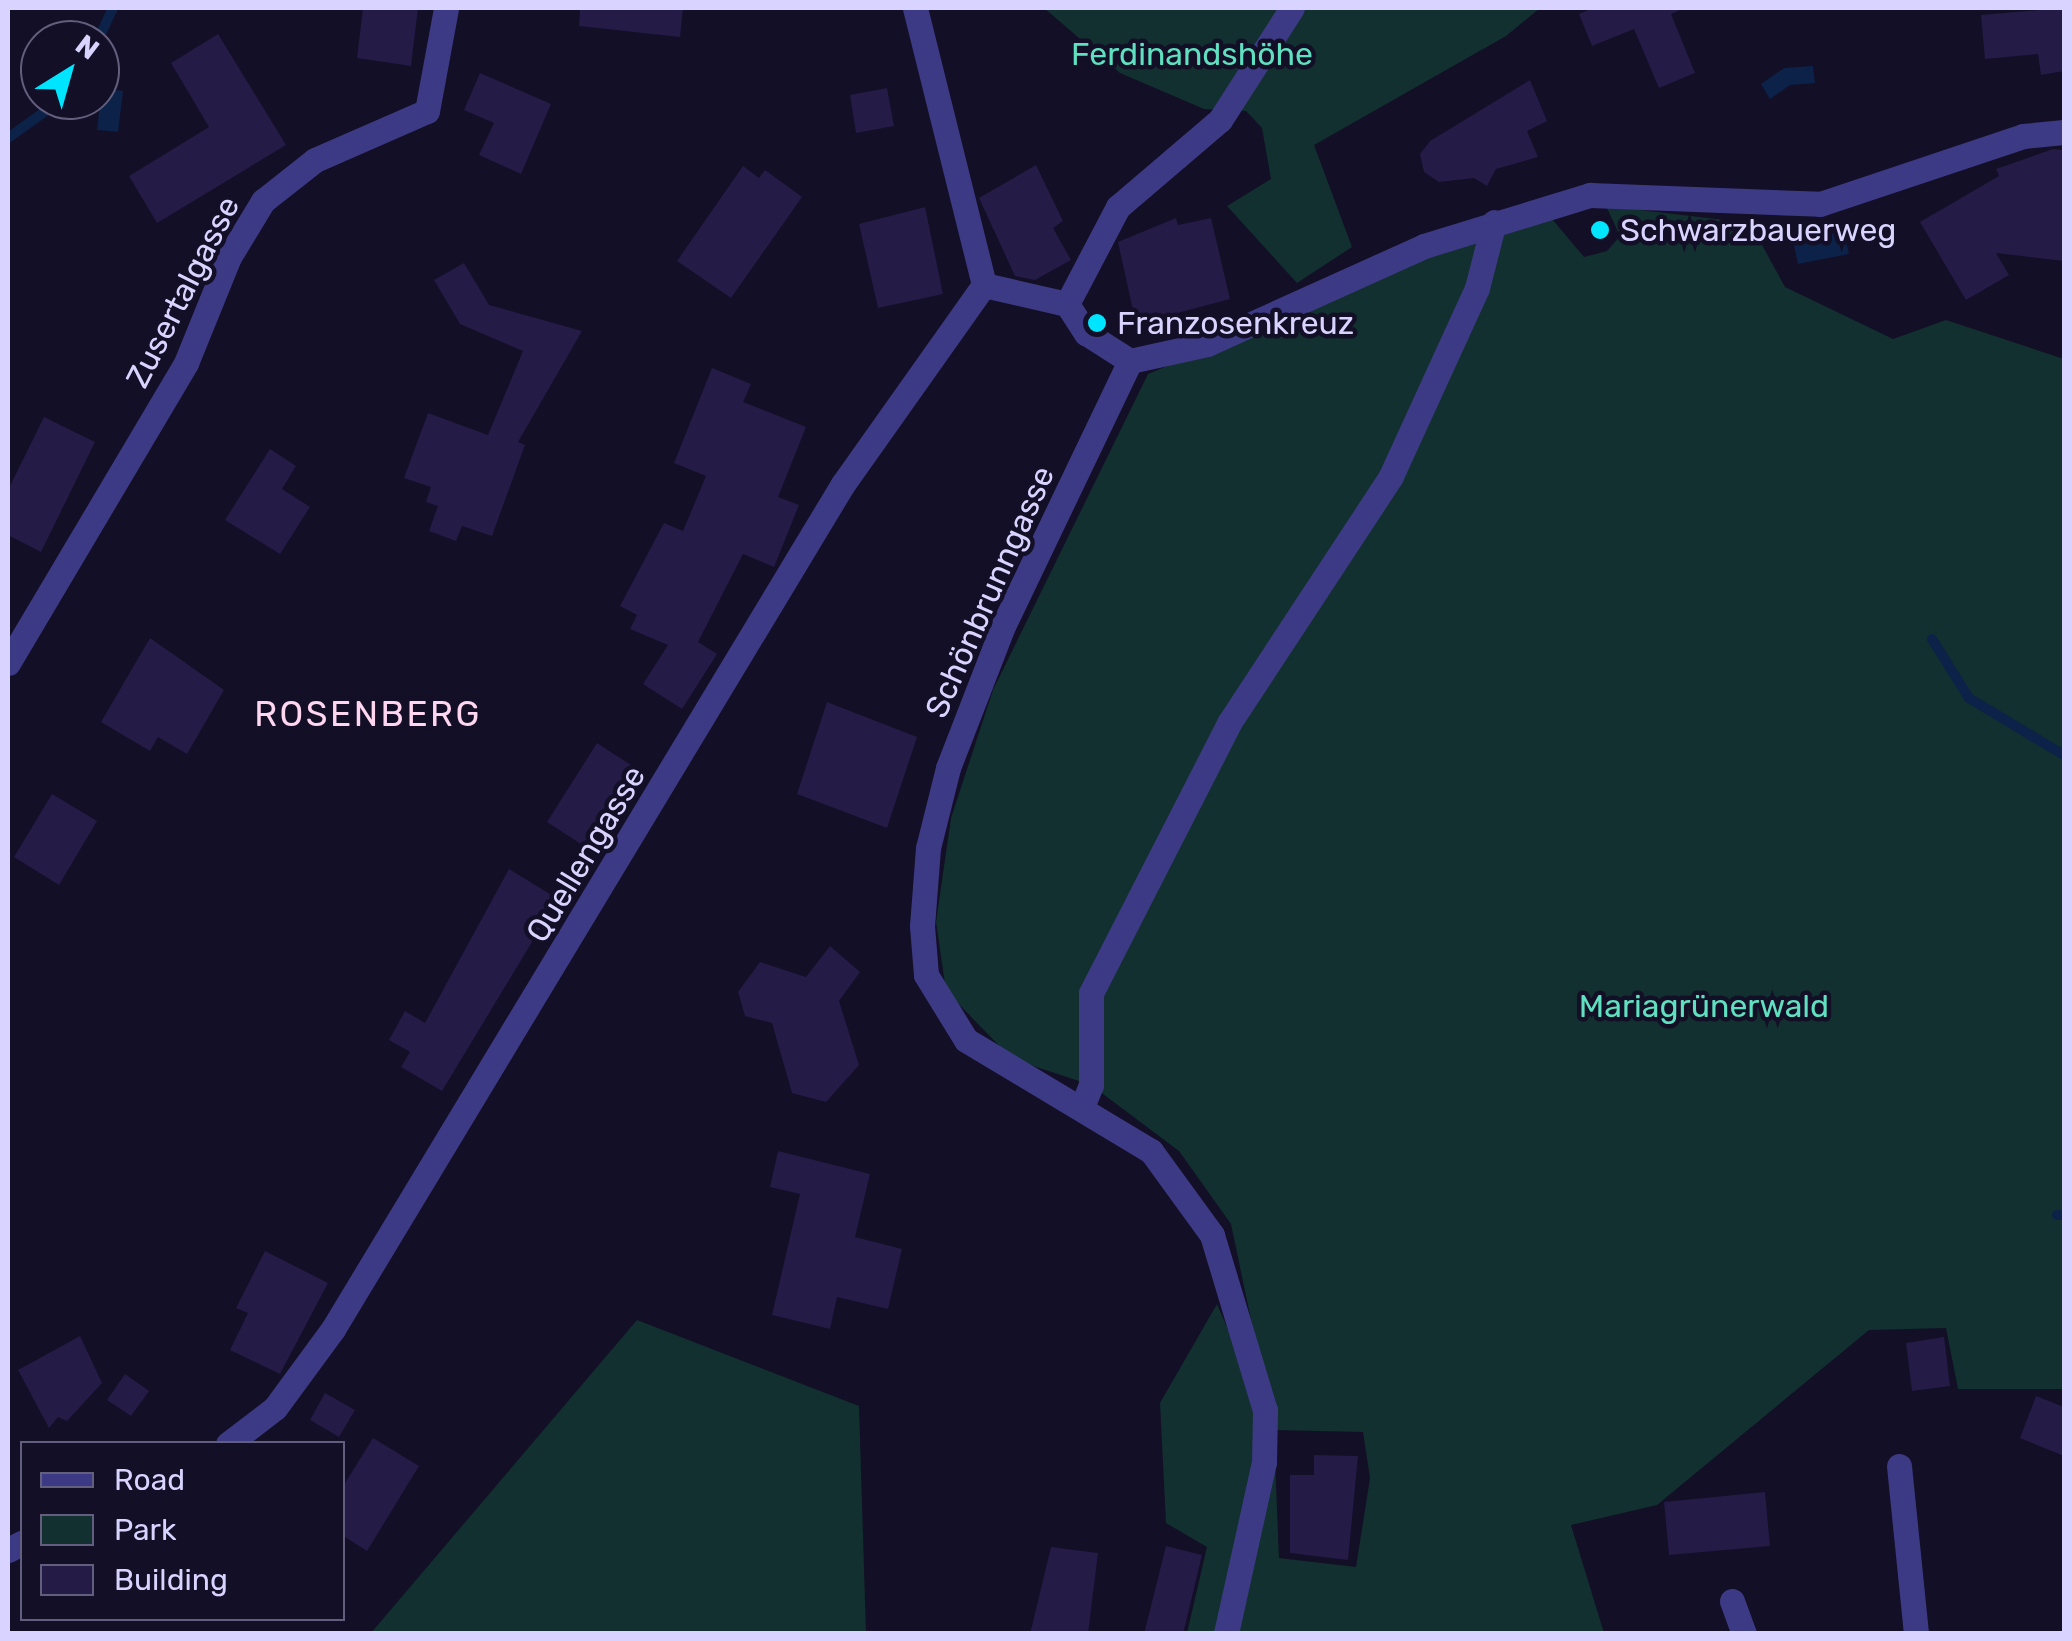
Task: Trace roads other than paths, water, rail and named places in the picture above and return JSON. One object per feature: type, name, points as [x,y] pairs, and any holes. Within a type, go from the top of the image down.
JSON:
[{"type":"street","name":"Zusertalgasse","points":[[8,663],[186,363],[229,257],[263,201],[315,160],[427,110],[446,8]]},
{"type":"street","points":[[916,8],[984,284],[1067,304],[1086,333],[1130,361],[1207,344],[1494,222],[1590,195],[1820,204],[2022,136],[2064,132]]},
{"type":"street","points":[[1067,304],[1118,207],[1220,120],[1292,8]]},
{"type":"street","points":[[1082,1106],[1091,1086],[1092,992],[1229,723],[1391,476],[1476,288],[1494,222]]},
{"type":"street","name":"Quellengasse","points":[[232,1441],[275,1408],[333,1329],[842,484],[984,284]]},
{"type":"street","name":"Schönbrunngasse","points":[[1130,361],[1003,626],[948,768],[928,848],[922,926],[926,974],[966,1040],[1151,1150],[1203,1221],[1256,1362],[1264,1462],[1226,1634]]},
{"type":"street","points":[[1899,1466],[1916,1634]]},
{"type":"street","points":[[1732,1601],[1744,1634]]},
{"type":"water","points":[[1813,66],[1815,83],[1790,85],[1770,99],[1761,84],[1784,68]]},
{"type":"water","points":[[98,120],[119,120],[118,132],[97,130]]},
{"type":"water","points":[[1844,231],[1849,254],[1798,264],[1793,241]]},
{"type":"waterway","points":[[107,20],[113,8]]},
{"type":"waterway","points":[[8,138],[33,120]]},
{"type":"waterway","points":[[1932,639],[1969,698],[2064,755]]},
{"type":"waterway","points":[[2057,1215],[2064,1215]]},
{"type":"place","name":"Schwarzbauerweg","points":[[1600,230]]},
{"type":"place","name":"Franzosenkreuz","points":[[1097,323]]},
{"type":"district","name":"ROSENBERG","points":[[368,714]]},
{"type":"park label","name":"Ferdinandshöhe","points":[[1192,54]]},
{"type":"park label","name":"Mariagrünerwald","points":[[1704,1006]]}]
